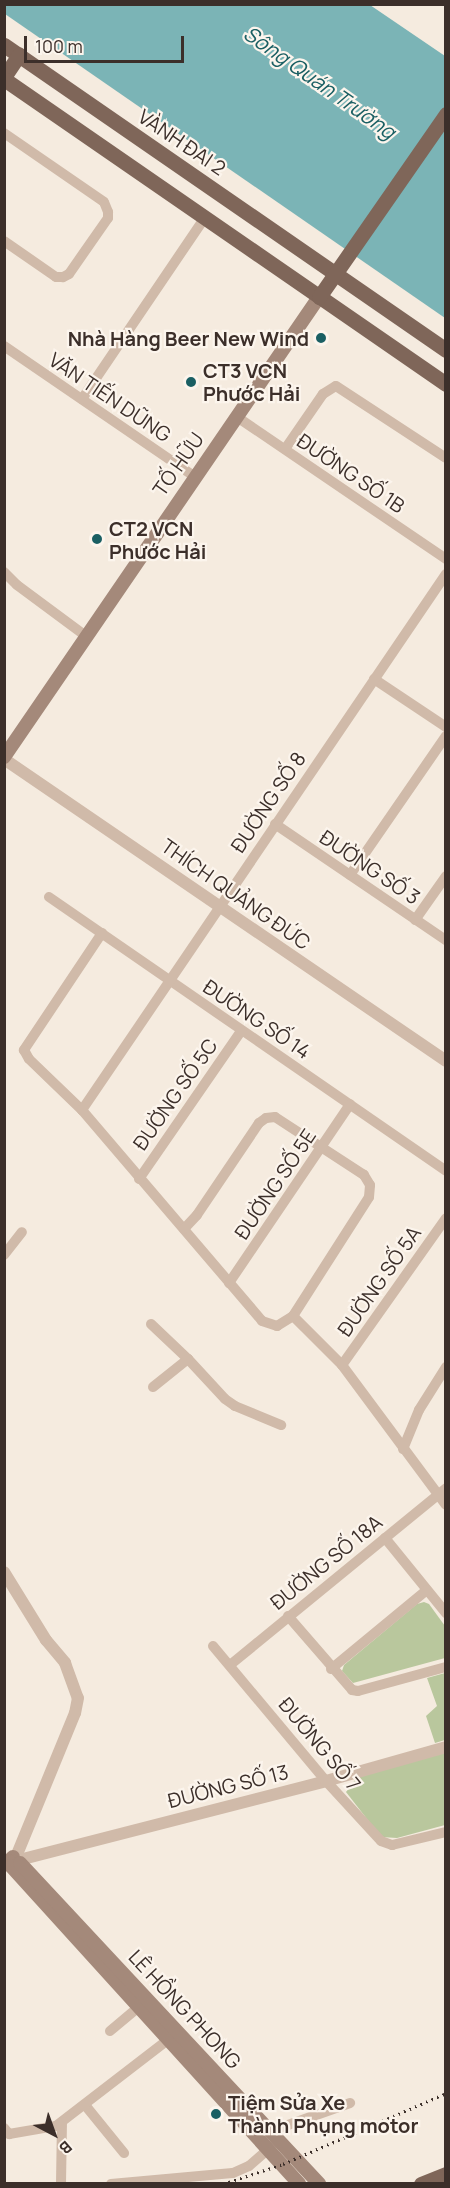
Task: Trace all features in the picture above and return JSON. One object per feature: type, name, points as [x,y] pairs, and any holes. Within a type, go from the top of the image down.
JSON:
[{"type":"main road","name":"VÀNH ĐAI 2","points":[[4,45],[446,350]]},
{"type":"main road","points":[[19,56],[4,78],[446,384]]},
{"type":"main road","name":"TỐ HỮU","points":[[4,758],[446,114]]},
{"type":"main road","name":"LÊ HỒNG PHONG","points":[[12,1861],[169,2039],[319,2184]]},
{"type":"main road","name":"LÊ HỒNG PHONG","points":[[12,1861],[273,2140],[299,2184]]},
{"type":"main road","points":[[421,2184],[446,2174]]},
{"type":"street","points":[[4,133],[104,202],[108,212],[108,218],[69,273],[63,277],[56,277],[4,241]]},
{"type":"street","points":[[82,399],[205,217]]},
{"type":"street","name":"VĂN TIẾN DŨNG","points":[[4,346],[195,477]]},
{"type":"street","points":[[285,449],[323,394],[336,386],[446,458]]},
{"type":"street","name":"ĐƯỜNG SỐ 1B","points":[[237,417],[446,559]]},
{"type":"street","points":[[4,572],[17,585],[86,636]]},
{"type":"street","name":"ĐƯỜNG SỐ 8","points":[[82,1110],[218,906],[446,574]]},
{"type":"street","points":[[374,679],[446,727]]},
{"type":"street","points":[[350,875],[446,736]]},
{"type":"street","name":"THÍCH QUẢNG ĐỨC","points":[[4,758],[446,1061]]},
{"type":"street","name":"ĐƯỜNG SỐ 3","points":[[275,824],[446,940]]},
{"type":"street","points":[[415,920],[446,876]]},
{"type":"street","name":"ĐƯỜNG SỐ 14","points":[[49,897],[446,1171]]},
{"type":"street","points":[[102,933],[24,1050],[29,1059],[82,1110],[262,1321],[269,1326],[278,1326],[293,1316],[371,1191],[364,1175],[275,1117],[263,1120],[197,1215],[184,1229]]},
{"type":"street","name":"ĐƯỜNG SỐ 5C","points":[[139,1179],[241,1031]]},
{"type":"street","name":"ĐƯỜNG SỐ 5E","points":[[229,1283],[350,1104]]},
{"type":"street","name":"ĐƯỜNG SỐ 5A","points":[[342,1365],[446,1218]]},
{"type":"street","points":[[4,1255],[22,1232]]},
{"type":"street","points":[[293,1316],[342,1365],[403,1449],[441,1491],[446,1505]]},
{"type":"street","points":[[151,1324],[230,1402],[282,1425]]},
{"type":"street","points":[[153,1387],[188,1359]]},
{"type":"street","points":[[403,1449],[419,1410],[446,1367]]},
{"type":"street","name":"ĐƯỜNG SỐ 18A","points":[[230,1665],[441,1491]]},
{"type":"street","points":[[385,1538],[446,1613]]},
{"type":"street","points":[[4,1572],[46,1640],[65,1663],[78,1698],[75,1713],[12,1861]]},
{"type":"street","points":[[331,1669],[427,1590]]},
{"type":"street","points":[[288,1617],[331,1669],[352,1690],[358,1691],[446,1667]]},
{"type":"street","name":"ĐƯỜNG SỐ 7","points":[[213,1646],[326,1781],[386,1844],[392,1845],[446,1832]]},
{"type":"street","name":"ĐƯỜNG SỐ 13","points":[[12,1861],[326,1781],[446,1747]]},
{"type":"street","points":[[110,2031],[139,2007]]},
{"type":"street","points":[[4,2127],[9,2134],[26,2133],[56,2126],[169,2039]]},
{"type":"street","points":[[111,2184],[233,2173],[249,2166],[273,2140],[350,2103]]},
{"type":"street","points":[[85,2105],[123,2154]]},
{"type":"street","points":[[61,2184],[62,2122]]},
{"type":"green space","points":[[424,1602],[429,1604],[445,1626],[445,1658],[353,1683],[342,1671],[344,1665],[417,1604]]},
{"type":"green space","points":[[445,1673],[445,1740],[435,1743],[426,1716],[437,1706],[427,1678]]},
{"type":"green space","points":[[445,1750],[445,1825],[397,1838],[381,1837],[346,1792],[358,1776]]},
{"type":"water","name":"Sông Quán Trường","points":[[5,4],[370,5],[445,56],[445,318],[5,14]]},
{"type":"railway","points":[[223,2184],[283,2164],[446,2093]]},
{"type":"place","name":"Nhà Hàng Beer New Wind","points":[[321,338]]},
{"type":"place","name":"CT3 VCN Phước Hải","points":[[191,382]]},
{"type":"place","name":"CT2 VCN Phước Hải","points":[[97,539]]},
{"type":"place","name":"Tiệm Sửa Xe Thành Phụng motor","points":[[216,2114]]}]
